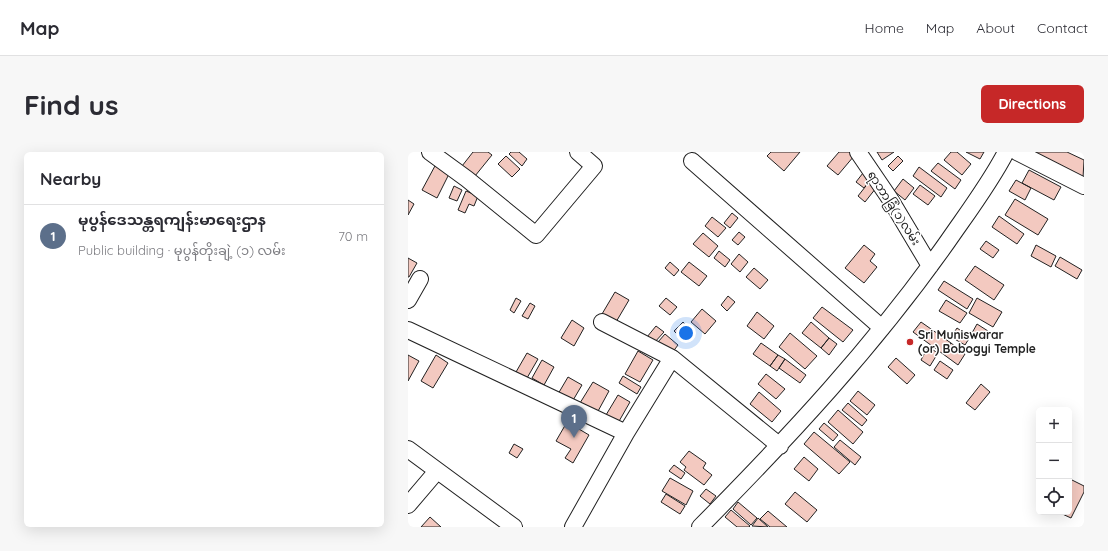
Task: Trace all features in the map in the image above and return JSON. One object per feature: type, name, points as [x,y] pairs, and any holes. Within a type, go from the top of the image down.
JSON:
[{"type":"street","points":[[430,152],[467,179],[536,235],[594,166],[578,152]]},
{"type":"street","name":"ရာဘာခြံ(၁)လမ်း","points":[[858,152],[890,199],[930,266]]},
{"type":"street","points":[[700,527],[780,446],[865,350],[930,266],[995,173],[1006,152]]},
{"type":"street","points":[[1017,152],[1084,186]]},
{"type":"street","points":[[692,161],[882,328]]},
{"type":"street","points":[[408,300],[420,279]]},
{"type":"street","points":[[602,322],[672,358],[780,446]]},
{"type":"street","points":[[408,330],[626,433]]},
{"type":"street","points":[[573,527],[626,433],[672,358]]},
{"type":"street","points":[[408,449],[514,527]]},
{"type":"street","points":[[408,505],[437,471]]},
{"type":"building","points":[[473,152],[488,152],[492,155],[475,176],[462,166]]},
{"type":"building","points":[[511,152],[519,152],[527,159],[522,166],[509,154]]},
{"type":"building","points":[[771,152],[800,152],[784,171],[767,156]]},
{"type":"building","points":[[839,152],[850,152],[854,156],[838,175],[827,166]]},
{"type":"building","points":[[877,152],[894,152],[882,160]]},
{"type":"building","points":[[951,152],[957,152],[971,164],[962,175],[944,160]]},
{"type":"building","points":[[966,152],[984,152],[980,159]]},
{"type":"building","points":[[1036,152],[1067,152],[1084,160],[1083,178],[1035,155]]},
{"type":"building","points":[[506,156],[520,169],[512,177],[498,164]]},
{"type":"building","points":[[898,156],[903,161],[893,171],[888,166]]},
{"type":"building","points":[[938,163],[961,180],[955,189],[931,171]]},
{"type":"building","points":[[436,164],[450,172],[437,198],[422,190]]},
{"type":"building","points":[[919,167],[947,188],[941,197],[913,176]]},
{"type":"building","points":[[1029,170],[1061,187],[1054,200],[1022,183]]},
{"type":"building","points":[[863,173],[871,179],[864,188],[856,182]]},
{"type":"building","points":[[903,179],[914,188],[905,200],[894,191]]},
{"type":"building","points":[[1016,180],[1031,188],[1025,200],[1009,191]]},
{"type":"building","points":[[869,182],[876,188],[865,202],[858,196]]},
{"type":"building","points":[[920,185],[935,196],[928,205],[913,194]]},
{"type":"building","points":[[454,186],[462,190],[457,201],[449,198]]},
{"type":"building","points":[[466,191],[478,196],[474,206],[469,204],[465,213],[458,210]]},
{"type":"building","points":[[1015,199],[1048,219],[1038,235],[1005,215]]},
{"type":"building","points":[[408,200],[414,204],[408,215]]},
{"type":"building","points":[[732,213],[738,218],[730,228],[724,223]]},
{"type":"building","points":[[999,216],[1024,234],[1017,244],[992,227]]},
{"type":"building","points":[[712,217],[726,228],[718,237],[705,226]]},
{"type":"building","points":[[739,232],[745,237],[738,245],[732,240]]},
{"type":"building","points":[[703,233],[718,246],[709,257],[693,244]]},
{"type":"building","points":[[986,241],[999,250],[993,258],[980,249]]},
{"type":"building","points":[[864,245],[875,254],[870,261],[877,267],[864,283],[845,268]]},
{"type":"building","points":[[1036,245],[1056,256],[1051,267],[1031,256]]},
{"type":"building","points":[[719,251],[730,260],[725,267],[714,258]]},
{"type":"building","points":[[739,254],[748,262],[740,272],[731,264]]},
{"type":"building","points":[[1060,257],[1082,270],[1077,279],[1055,266]]},
{"type":"building","points":[[408,258],[417,263],[409,277],[408,277]]},
{"type":"building","points":[[670,262],[679,270],[674,276],[665,268]]},
{"type":"building","points":[[689,262],[707,276],[699,286],[681,272]]},
{"type":"building","points":[[975,266],[1004,285],[994,300],[965,280]]},
{"type":"building","points":[[754,268],[768,280],[760,289],[746,277]]},
{"type":"building","points":[[944,281],[973,299],[967,309],[938,290]]},
{"type":"building","points":[[615,292],[629,300],[616,322],[602,314]]},
{"type":"building","points":[[728,296],[735,302],[727,311],[721,305]]},
{"type":"building","points":[[516,298],[521,301],[514,313],[510,310]]},
{"type":"building","points":[[666,298],[677,307],[670,315],[659,306]]},
{"type":"building","points":[[977,298],[1002,312],[993,327],[969,313]]},
{"type":"building","points":[[946,300],[967,313],[960,323],[939,311]]},
{"type":"building","points":[[530,303],[535,306],[528,319],[522,316]]},
{"type":"building","points":[[822,307],[853,330],[843,342],[813,318]]},
{"type":"building","points":[[702,309],[716,321],[705,334],[691,322]]},
{"type":"building","points":[[757,312],[774,326],[764,339],[747,326]]},
{"type":"building","points":[[572,320],[584,328],[574,346],[561,338]]},
{"type":"building","points":[[683,322],[693,332],[684,341],[674,331]]},
{"type":"building","points":[[811,322],[829,338],[821,348],[802,333]]},
{"type":"building","points":[[921,322],[951,343],[943,354],[913,332]]},
{"type":"building","points":[[977,324],[988,331],[983,340],[972,333]]},
{"type":"building","points":[[656,326],[664,332],[654,343],[647,337]]},
{"type":"building","points":[[957,328],[970,337],[965,345],[951,337]]},
{"type":"building","points":[[790,333],[817,356],[805,369],[779,347]]},
{"type":"building","points":[[665,334],[678,345],[672,353],[658,342]]},
{"type":"building","points":[[829,338],[837,344],[829,355],[821,348]]},
{"type":"building","points":[[761,343],[778,355],[770,366],[753,354]]},
{"type":"building","points":[[951,343],[965,354],[958,365],[943,354]]},
{"type":"building","points":[[928,347],[938,353],[930,366],[921,360]]},
{"type":"building","points":[[638,351],[653,360],[640,382],[625,374]]},
{"type":"building","points":[[527,353],[538,359],[527,378],[516,372]]},
{"type":"building","points":[[408,355],[419,361],[408,381]]},
{"type":"building","points":[[436,355],[448,363],[433,388],[421,381]]},
{"type":"building","points":[[778,355],[785,359],[777,371],[770,366]]},
{"type":"building","points":[[896,358],[915,375],[907,384],[888,367]]},
{"type":"building","points":[[785,359],[806,375],[800,383],[779,368]]},
{"type":"building","points":[[542,360],[554,367],[544,385],[532,378]]},
{"type":"building","points":[[940,361],[953,370],[947,379],[934,370]]},
{"type":"building","points":[[766,374],[785,389],[776,399],[758,384]]},
{"type":"building","points":[[623,376],[641,387],[637,394],[619,383]]},
{"type":"building","points":[[568,377],[582,385],[572,402],[558,394]]},
{"type":"building","points":[[593,382],[609,391],[597,413],[580,403]]},
{"type":"building","points":[[981,384],[990,392],[975,410],[966,403]]},
{"type":"building","points":[[858,391],[875,405],[867,415],[850,401]]},
{"type":"building","points":[[759,392],[781,411],[772,422],[750,404]]},
{"type":"building","points":[[618,395],[630,402],[618,423],[606,415]]},
{"type":"building","points":[[848,403],[867,420],[862,426],[842,410]]},
{"type":"building","points":[[838,410],[863,432],[853,444],[828,422]]},
{"type":"building","points":[[567,422],[589,435],[573,463],[565,458],[571,449],[556,441]]},
{"type":"building","points":[[824,423],[838,435],[833,441],[819,429]]},
{"type":"building","points":[[814,432],[850,462],[839,474],[804,444]]},
{"type":"building","points":[[840,440],[861,457],[855,465],[834,447]]},
{"type":"building","points":[[514,444],[523,449],[517,458],[509,453]]},
{"type":"building","points":[[689,451],[706,463],[703,468],[712,475],[704,485],[684,470],[686,467],[680,462]]},
{"type":"building","points":[[804,457],[818,469],[809,481],[794,469]]},
{"type":"building","points":[[674,465],[685,473],[681,479],[669,471]]},
{"type":"building","points":[[670,478],[693,491],[686,505],[662,491]]},
{"type":"building","points":[[1072,480],[1084,486],[1084,492],[1071,518],[1064,515],[1072,515]]},
{"type":"building","points":[[706,489],[716,496],[710,504],[700,496]]},
{"type":"building","points":[[795,492],[817,510],[807,522],[785,504]]},
{"type":"building","points":[[666,494],[685,506],[680,514],[661,502]]},
{"type":"building","points":[[738,502],[757,518],[751,525],[733,509]]},
{"type":"building","points":[[731,510],[750,526],[737,527],[725,517]]},
{"type":"building","points":[[768,511],[787,527],[770,527],[760,519]]},
{"type":"building","points":[[430,517],[441,527],[421,527]]},
{"type":"building","points":[[758,518],[768,527],[752,526]]},
{"type":"place","name":"Sri Muniswarar (or) Bobogyi Temple","points":[[910,342]]},
{"type":"place","name":"မုပွန်ဒေသန္တရကျန်းမာရေးဌာန","points":[[574,438]]}]
